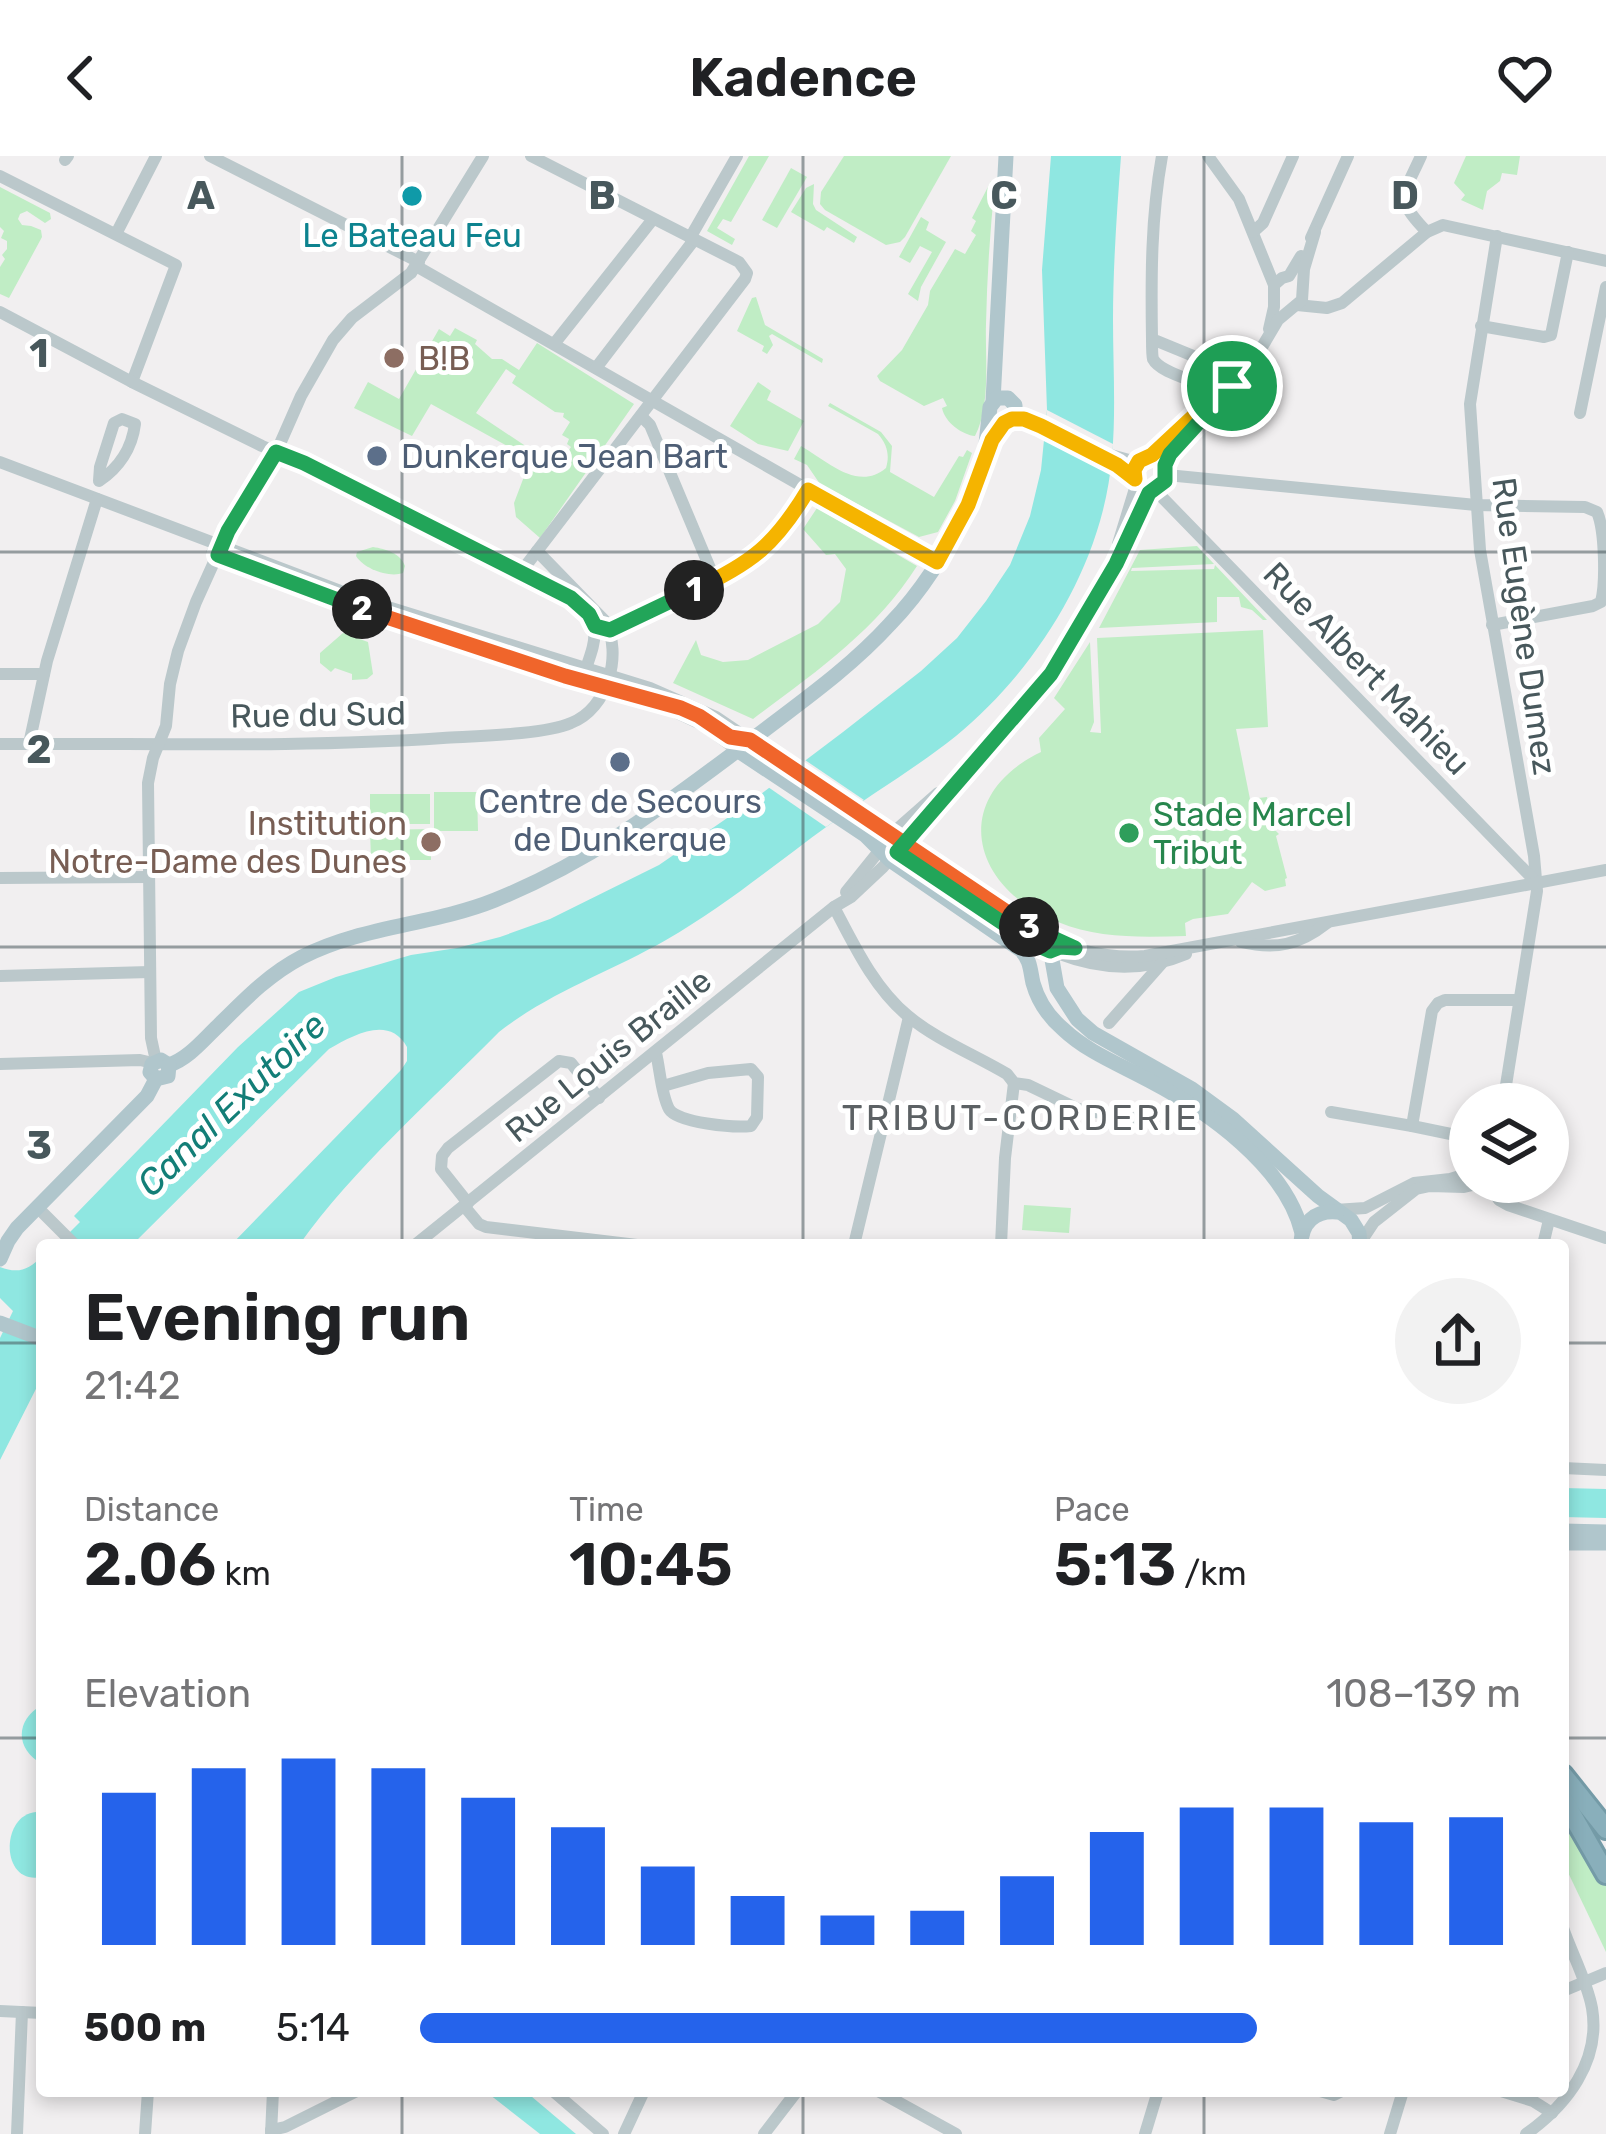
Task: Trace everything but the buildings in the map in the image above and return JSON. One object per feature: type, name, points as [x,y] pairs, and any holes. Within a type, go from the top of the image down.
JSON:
[{"type":"highway","points":[[1569,1782],[1606,1829]]},
{"type":"highway","points":[[1569,1806],[1606,1858]]},
{"type":"highway","points":[[1569,1809],[1606,1874]]},
{"type":"main road","points":[[1,1255],[12,1234],[147,1096],[158,1067],[186,1057],[262,983],[295,960],[341,942],[476,907],[554,875],[635,827],[877,638],[937,562],[968,505],[1004,409],[998,345],[1006,156]]},
{"type":"main road","points":[[744,745],[867,828],[1017,947],[1026,955],[1039,997],[1058,1025],[1080,1043],[1188,1102],[1226,1131],[1288,1198],[1301,1239]]},
{"type":"main road","points":[[891,848],[1041,936],[1067,1007],[1085,1026],[1214,1105],[1335,1212],[1354,1223],[1360,1239]]},
{"type":"main road","points":[[1301,1239],[1310,1220],[1335,1212]]},
{"type":"main road","points":[[0,1323],[36,1337]]},
{"type":"main road","points":[[1569,1532],[1606,1532]]},
{"type":"main road","points":[[1569,1543],[1606,1543]]},
{"type":"street","points":[[116,234],[156,156]]},
{"type":"street","points":[[210,156],[418,264],[937,562]]},
{"type":"street","points":[[158,1067],[151,1044],[148,783],[190,616],[219,551],[337,335],[418,264],[483,156]]},
{"type":"street","points":[[521,572],[746,277],[743,264],[531,156]]},
{"type":"street","points":[[596,368],[692,239],[737,156]]},
{"type":"street","points":[[1152,339],[1208,362],[1211,368],[1205,381],[1198,383],[1156,363],[1152,339],[1152,246],[1162,156]]},
{"type":"street","points":[[1208,156],[1231,185],[1270,260],[1323,302],[1339,304]]},
{"type":"street","points":[[1255,235],[1293,156]]},
{"type":"street","points":[[1099,594],[1170,454],[1249,370],[1278,320],[1304,296],[1304,269],[1315,232],[1348,156]]},
{"type":"street","points":[[1421,156],[1404,202],[1427,232]]},
{"type":"street","points":[[0,176],[177,268],[132,382]]},
{"type":"street","points":[[554,344],[653,219]]},
{"type":"street","points":[[1255,235],[1274,293],[1281,305],[1293,306],[1339,304],[1438,226],[1606,261]]},
{"type":"street","points":[[1265,342],[1278,280],[1288,276],[1315,232]]},
{"type":"street","name":"Rue Eugène Dumez","points":[[1497,236],[1470,398],[1476,505],[1536,882],[1506,1083]]},
{"type":"street","points":[[1481,326],[1552,335],[1568,252]]},
{"type":"street","points":[[1580,413],[1600,346],[1606,287]]},
{"type":"street","points":[[0,312],[574,601],[595,626],[584,674]]},
{"type":"street","points":[[1099,594],[1123,533],[1135,468],[1232,386]]},
{"type":"street","points":[[1004,409],[1121,463],[1142,488],[1160,480],[1476,505],[1586,507],[1597,512],[1604,586],[1600,602],[1492,625]]},
{"type":"street","points":[[641,416],[650,425],[715,580]]},
{"type":"street","points":[[29,744],[44,674],[95,501],[101,462],[115,422],[120,418],[134,424],[119,466],[99,482]]},
{"type":"street","points":[[1121,463],[1158,458],[1160,480]]},
{"type":"street","points":[[0,464],[359,608],[607,681],[654,689],[724,722],[744,745]]},
{"type":"street","name":"Rue Albert Mahieu","points":[[1160,480],[1174,508],[1536,882]]},
{"type":"street","name":"Rue Albert Mahieu","points":[[1160,480],[1188,522]]},
{"type":"street","points":[[595,626],[610,630],[743,565],[770,544],[808,490]]},
{"type":"street","points":[[1136,524],[1153,507],[1174,508]]},
{"type":"street","points":[[537,550],[610,630],[614,655],[607,681]]},
{"type":"street","name":"Rue Louis Braille","points":[[423,1239],[834,907],[1047,679],[1099,594]]},
{"type":"street","points":[[0,674],[44,674]]},
{"type":"street","points":[[607,681],[744,745]]},
{"type":"street","name":"Rue du Sud","points":[[0,744],[382,742],[548,728],[582,718],[607,681]]},
{"type":"street","points":[[891,848],[1050,951],[1117,956],[1164,957],[1332,919],[1606,870]]},
{"type":"street","points":[[1500,889],[1511,871],[1508,852]]},
{"type":"street","points":[[0,878],[148,877]]},
{"type":"street","points":[[834,907],[872,974],[909,1017],[1004,1071],[1014,1082],[1083,1110],[1143,1120],[1157,1112]]},
{"type":"street","points":[[1030,928],[1076,954]]},
{"type":"street","points":[[1031,968],[1050,951]]},
{"type":"street","points":[[1055,982],[1060,966],[1076,954]]},
{"type":"street","points":[[1109,1023],[1164,957]]},
{"type":"street","points":[[0,976],[150,972]]},
{"type":"street","points":[[1412,1126],[1433,1007],[1445,1000],[1520,1000]]},
{"type":"street","points":[[855,1239],[909,1017]]},
{"type":"street","points":[[659,1050],[668,1108],[677,1116],[742,1127],[755,1121],[758,1077],[751,1069],[708,1073],[667,1085]]},
{"type":"street","points":[[0,1064],[140,1060],[158,1067]]},
{"type":"street","points":[[587,1239],[479,1224],[441,1169],[443,1154],[562,1060],[572,1063],[599,1098]]},
{"type":"street","points":[[1002,1239],[1014,1082]]},
{"type":"street","points":[[1331,1112],[1449,1134]]},
{"type":"street","points":[[1335,1212],[1365,1208],[1414,1183],[1449,1179]]},
{"type":"street","points":[[1363,1239],[1374,1222],[1416,1189],[1449,1187]]},
{"type":"street","points":[[1503,1203],[1606,1238]]},
{"type":"street","points":[[38,1208],[69,1239]]},
{"type":"street","points":[[1544,1239],[1549,1220]]},
{"type":"street","points":[[1569,1468],[1606,1470]]},
{"type":"street","points":[[1569,1944],[1592,2014],[1591,2050],[1569,2092]]},
{"type":"street","points":[[1569,1989],[1606,1973]]},
{"type":"street","points":[[0,2011],[36,2013]]},
{"type":"street","points":[[17,2134],[22,2012]]},
{"type":"street","points":[[145,2134],[148,2097]]},
{"type":"street","points":[[274,2097],[271,2132],[345,2097]]},
{"type":"street","points":[[560,2097],[603,2134]]},
{"type":"street","points":[[624,2134],[641,2097]]},
{"type":"street","points":[[764,2134],[791,2097]]},
{"type":"street","points":[[889,2097],[956,2134]]},
{"type":"street","points":[[1145,2134],[1156,2097]]},
{"type":"street","points":[[1390,2134],[1401,2097]]},
{"type":"street","points":[[1521,2097],[1552,2113]]},
{"type":"street","points":[[1526,2134],[1565,2097]]},
{"type":"green space","points":[[749,156],[769,156],[731,222],[723,219],[717,228],[735,239],[732,245],[707,231]]},
{"type":"green space","points":[[844,156],[951,156],[905,237],[886,245],[820,204],[821,192]]},
{"type":"green space","points":[[1466,156],[1520,156],[1517,175],[1502,173],[1487,191],[1483,210],[1461,200],[1465,195],[1454,183]]},
{"type":"green space","points":[[791,168],[807,177],[777,228],[762,220]]},
{"type":"green space","points":[[991,181],[995,183],[985,396],[975,436],[951,423],[942,408],[947,406],[943,398],[924,406],[877,376],[902,350],[955,249],[965,254],[976,235],[971,231],[976,221],[972,218]]},
{"type":"green space","points":[[814,184],[816,210],[857,237],[854,243],[791,212],[806,188]]},
{"type":"green space","points":[[0,187],[50,213],[51,219],[45,223],[27,211],[20,214],[22,225],[41,230],[42,237],[9,298],[0,294],[7,241],[1,238]]},
{"type":"green space","points":[[921,217],[929,222],[926,230],[946,242],[918,301],[908,294],[932,252],[920,246],[910,263],[899,257]]},
{"type":"green space","points":[[756,297],[765,325],[823,359],[822,363],[772,334],[773,345],[767,354],[762,351],[764,346],[737,331]]},
{"type":"green space","points":[[455,328],[477,340],[475,344],[492,359],[502,359],[519,370],[537,343],[634,404],[540,538],[516,517],[514,503],[525,474],[511,448],[431,404],[412,436],[354,408],[368,382],[399,399],[439,329],[450,336]],"holes":[[[506,369],[516,376],[512,383],[555,412],[564,413],[570,422],[562,435],[571,447],[562,460],[542,457],[476,413]]]},
{"type":"green space","points":[[758,382],[771,391],[767,400],[804,421],[788,451],[758,444],[730,426]]},
{"type":"green space","points":[[828,406],[881,432],[892,446],[890,472],[934,497],[959,456],[967,450],[972,453],[938,532],[919,537],[820,484],[807,465],[794,459],[801,446],[854,476],[875,475],[886,468],[887,450],[878,434]]},
{"type":"green space","points":[[817,508],[917,566],[883,611],[842,650],[753,719],[673,683],[696,640],[701,655],[723,662],[748,660],[818,624],[840,602],[846,569],[803,529]]},
{"type":"green space","points":[[1197,546],[1214,564],[1131,571],[1214,569],[1215,565],[1267,620],[1241,607],[1239,597],[1217,597],[1217,622],[1099,628],[1140,550]]},
{"type":"green space","points":[[373,547],[400,558],[403,573],[377,571],[356,556]]},
{"type":"green space","name":"Stade Marcel Tribut","points":[[1263,630],[1268,727],[1236,729],[1250,799],[1267,797],[1275,813],[1269,824],[1279,834],[1286,886],[1265,891],[1252,882],[1228,914],[1185,923],[1186,936],[1153,937],[1073,928],[1028,907],[1006,887],[990,865],[982,841],[983,817],[992,793],[1011,771],[1041,752],[1039,738],[1065,709],[1054,698],[1090,642],[1094,722],[1090,732],[1101,733],[1097,638]]},
{"type":"green space","points":[[343,633],[368,642],[373,674],[367,679],[352,680],[352,674],[335,668],[331,672],[320,663],[320,653]]},
{"type":"green space","points":[[434,792],[477,792],[478,831],[434,831]]},
{"type":"green space","points":[[370,794],[430,794],[430,824],[370,824]]},
{"type":"green space","points":[[431,829],[431,860],[371,860],[370,830]]},
{"type":"green space","points":[[1024,1205],[1071,1208],[1069,1233],[1022,1230]]},
{"type":"green space","points":[[1569,1826],[1606,1883],[1606,1952],[1569,1875]]},
{"type":"water","name":"Canal Exutoire","points":[[1051,156],[1121,156],[1114,279],[1114,416],[1103,510],[1065,605],[1027,662],[981,713],[941,748],[708,914],[539,1005],[499,1032],[369,1162],[304,1239],[237,1239],[401,1070],[407,1047],[391,1032],[371,1031],[329,1049],[138,1239],[63,1239],[80,1222],[74,1216],[238,1047],[299,992],[411,955],[500,937],[550,919],[659,865],[843,732],[957,638],[1010,565],[1030,516],[1041,470],[1047,410],[1042,270]]},
{"type":"water","points":[[36,1261],[36,1389],[0,1460],[0,1338],[13,1311],[0,1298],[0,1267],[12,1270]]},
{"type":"water","points":[[1569,1488],[1606,1489],[1606,1518],[1569,1517]]},
{"type":"water","points":[[36,1709],[36,1760],[27,1751],[22,1734]]},
{"type":"water","points":[[36,1812],[36,1877],[18,1871],[12,1861],[11,1836],[24,1816]]},
{"type":"water","points":[[493,2097],[532,2097],[576,2134],[540,2134]]},
{"type":"pier","points":[[1047,410],[1113,444],[1111,473],[1045,437]]},
{"type":"pier","points":[[805,760],[864,800],[826,827],[768,787]]},
{"type":"place","name":"Le Bateau Feu","points":[[412,196]]},
{"type":"place","name":"B!B","points":[[394,358]]},
{"type":"place","name":"Dunkerque Jean Bart","points":[[377,456]]},
{"type":"place","name":"Centre de Secours de Dunkerque","points":[[620,762]]},
{"type":"place","name":"Stade Marcel Tribut","points":[[1129,833]]},
{"type":"place","name":"Institution Notre-Dame des Dunes","points":[[431,842]]},
{"type":"district","name":"TRIBUT-CORDERIE","points":[[1021,1117]]},
{"type":"route","points":[[1232,386],[1139,461],[1135,479],[1034,422],[1016,418],[1004,423],[937,562],[808,490],[777,537],[752,559],[610,630],[595,626],[574,601],[534,578],[276,452],[218,555],[565,676],[692,712],[730,737],[750,740],[868,821],[904,844],[920,853],[1030,928],[1075,948],[1050,951],[1034,944],[897,852],[904,844],[923,819],[1051,674],[1116,564],[1151,489],[1165,481],[1168,458],[1232,386]]}]
